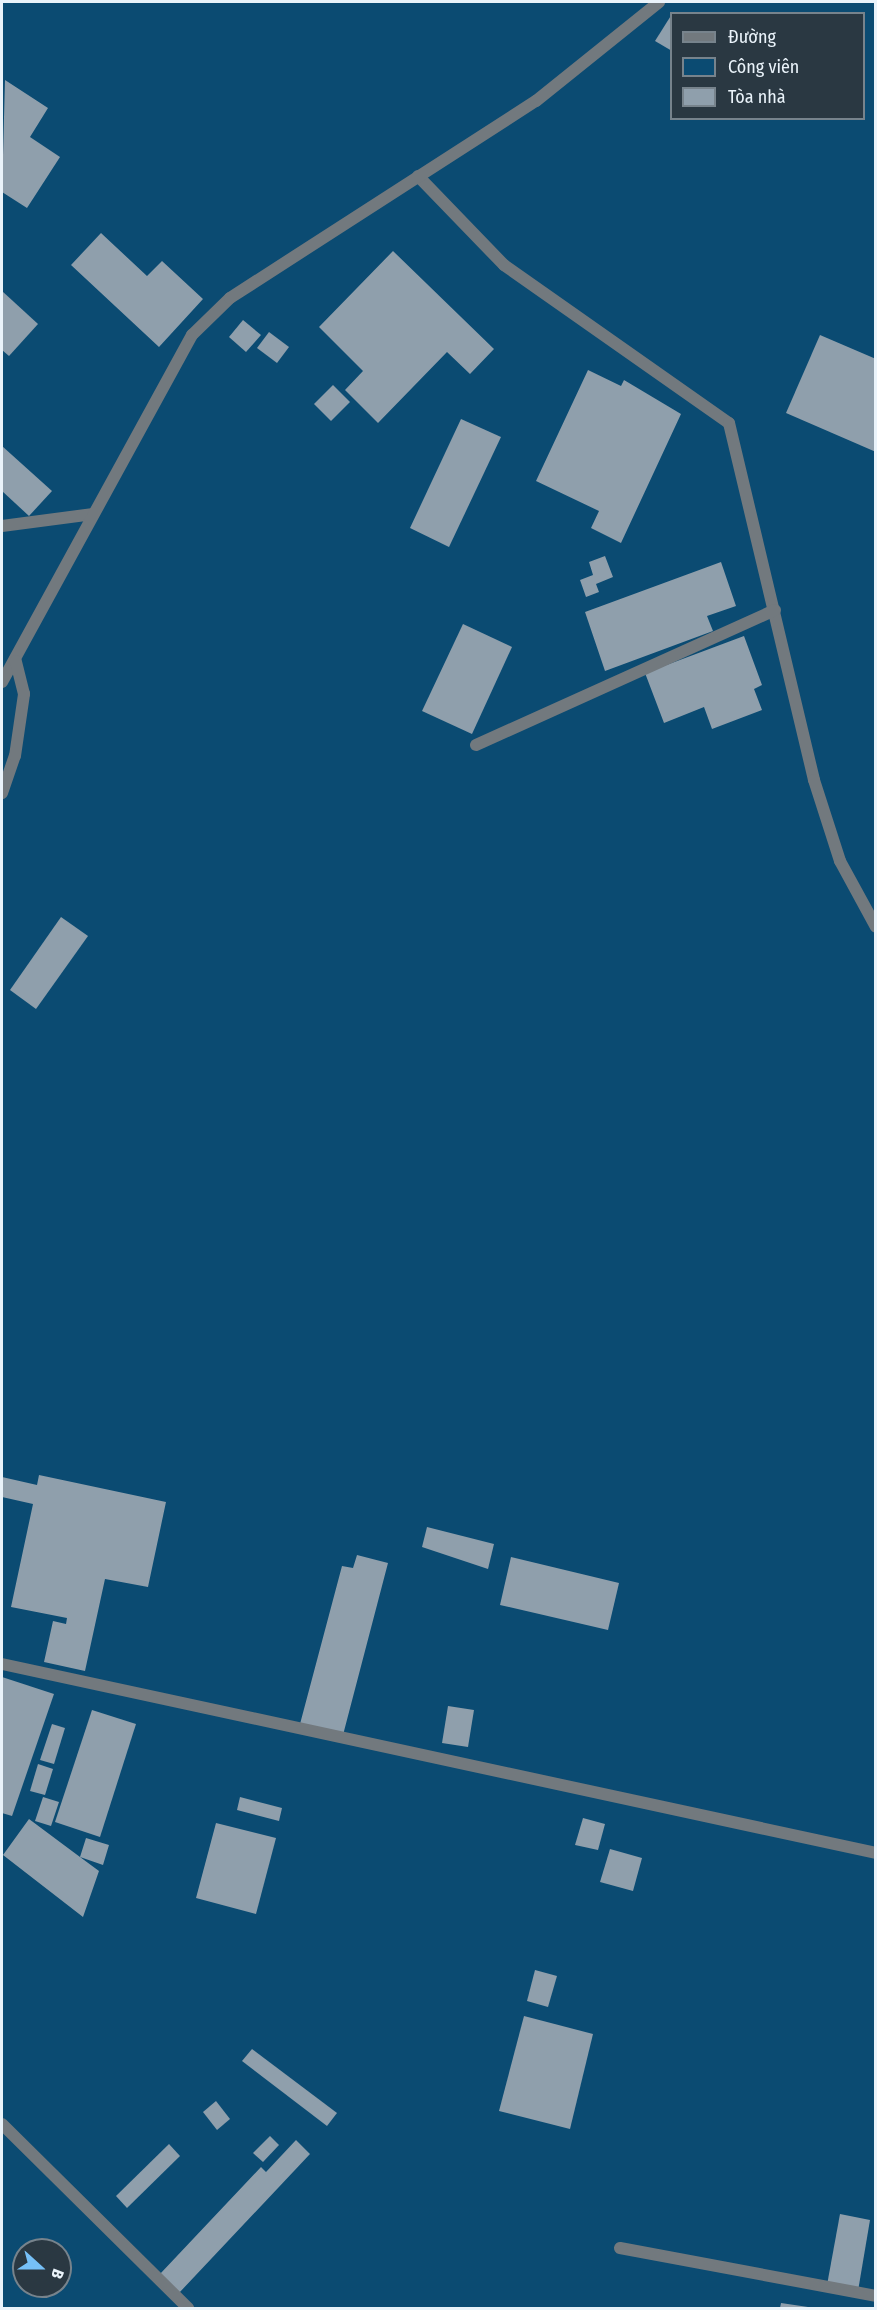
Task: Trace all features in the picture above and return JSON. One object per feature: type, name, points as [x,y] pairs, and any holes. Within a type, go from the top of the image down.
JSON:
[{"type":"street","points":[[2,682],[16,661],[93,514],[192,335],[230,298],[536,101],[659,2]]},
{"type":"street","points":[[418,176],[504,265],[653,365],[729,423],[775,610],[787,683],[814,780],[840,861],[876,927]]},
{"type":"street","points":[[2,526],[93,514]]},
{"type":"street","points":[[476,745],[775,610]]},
{"type":"street","points":[[2,793],[15,756],[24,694],[16,661]]},
{"type":"street","points":[[2,1664],[876,1853]]},
{"type":"street","points":[[2,2124],[188,2308]]},
{"type":"street","points":[[620,2248],[876,2296]]},
{"type":"green space","points":[[2,2],[875,2],[875,2308],[2,2308]]},
{"type":"building","points":[[670,17],[670,50],[655,41]]},
{"type":"building","points":[[5,80],[48,108],[30,137],[60,157],[27,208],[2,192]]},
{"type":"building","points":[[101,233],[147,276],[162,261],[203,299],[159,347],[71,265]]},
{"type":"building","points":[[393,251],[494,349],[470,374],[447,352],[378,423],[345,390],[363,371],[319,327]]},
{"type":"building","points":[[2,291],[38,324],[9,356],[2,350]]},
{"type":"building","points":[[243,320],[261,335],[246,352],[229,337]]},
{"type":"building","points":[[269,332],[289,347],[277,363],[257,348]]},
{"type":"building","points":[[820,335],[876,359],[876,452],[786,413]]},
{"type":"building","points":[[588,370],[621,386],[624,380],[681,414],[621,543],[591,528],[599,511],[536,481]]},
{"type":"building","points":[[333,385],[350,402],[331,421],[314,404]]},
{"type":"building","points":[[461,419],[501,437],[449,547],[410,528]]},
{"type":"building","points":[[2,446],[52,491],[29,516],[2,491]]},
{"type":"building","points":[[605,556],[613,577],[596,584],[599,592],[586,597],[580,580],[593,575],[589,562]]},
{"type":"building","points":[[721,562],[736,606],[707,616],[713,631],[605,671],[585,612]]},
{"type":"building","points":[[463,624],[512,647],[472,734],[422,711]]},
{"type":"building","points":[[744,636],[762,685],[754,689],[762,710],[712,729],[704,707],[664,723],[645,673]]},
{"type":"building","points":[[61,917],[88,936],[36,1009],[10,990]]},
{"type":"building","points":[[39,1475],[166,1502],[148,1587],[105,1579],[85,1671],[44,1662],[53,1621],[66,1624],[67,1618],[11,1607],[33,1504],[2,1497],[2,1477],[37,1485]]},
{"type":"building","points":[[427,1527],[494,1544],[488,1569],[422,1547]]},
{"type":"building","points":[[357,1555],[388,1563],[343,1735],[300,1724],[342,1566],[353,1568]]},
{"type":"building","points":[[511,1557],[619,1583],[608,1630],[500,1605]]},
{"type":"building","points":[[2,1677],[54,1694],[12,1816],[2,1813]]},
{"type":"building","points":[[448,1706],[474,1710],[468,1747],[442,1743]]},
{"type":"building","points":[[92,1710],[136,1724],[100,1837],[55,1822]]},
{"type":"building","points":[[52,1724],[65,1728],[54,1764],[40,1760]]},
{"type":"building","points":[[38,1764],[53,1769],[45,1795],[30,1791]]},
{"type":"building","points":[[43,1797],[59,1802],[51,1826],[35,1821]]},
{"type":"building","points":[[240,1797],[282,1808],[279,1821],[237,1810]]},
{"type":"building","points":[[583,1818],[605,1824],[598,1850],[575,1845]]},
{"type":"building","points":[[29,1819],[99,1871],[83,1917],[3,1855]]},
{"type":"building","points":[[216,1823],[276,1838],[256,1914],[196,1898]]},
{"type":"building","points":[[86,1838],[109,1845],[103,1865],[80,1857]]},
{"type":"building","points":[[610,1849],[642,1858],[633,1891],[600,1882]]},
{"type":"building","points":[[535,1970],[557,1976],[548,2007],[527,2001]]},
{"type":"building","points":[[524,2016],[593,2034],[570,2129],[499,2111]]},
{"type":"building","points":[[252,2049],[337,2113],[327,2126],[242,2061]]},
{"type":"building","points":[[216,2101],[230,2119],[217,2130],[203,2112]]},
{"type":"building","points":[[270,2136],[279,2145],[263,2162],[253,2153]]},
{"type":"building","points":[[296,2140],[310,2154],[179,2293],[160,2274],[261,2167],[266,2172]]},
{"type":"building","points":[[169,2144],[180,2156],[127,2208],[116,2196]]},
{"type":"building","points":[[840,2214],[870,2220],[858,2291],[827,2285]]},
{"type":"building","points":[[781,2303],[808,2307],[780,2308]]}]
